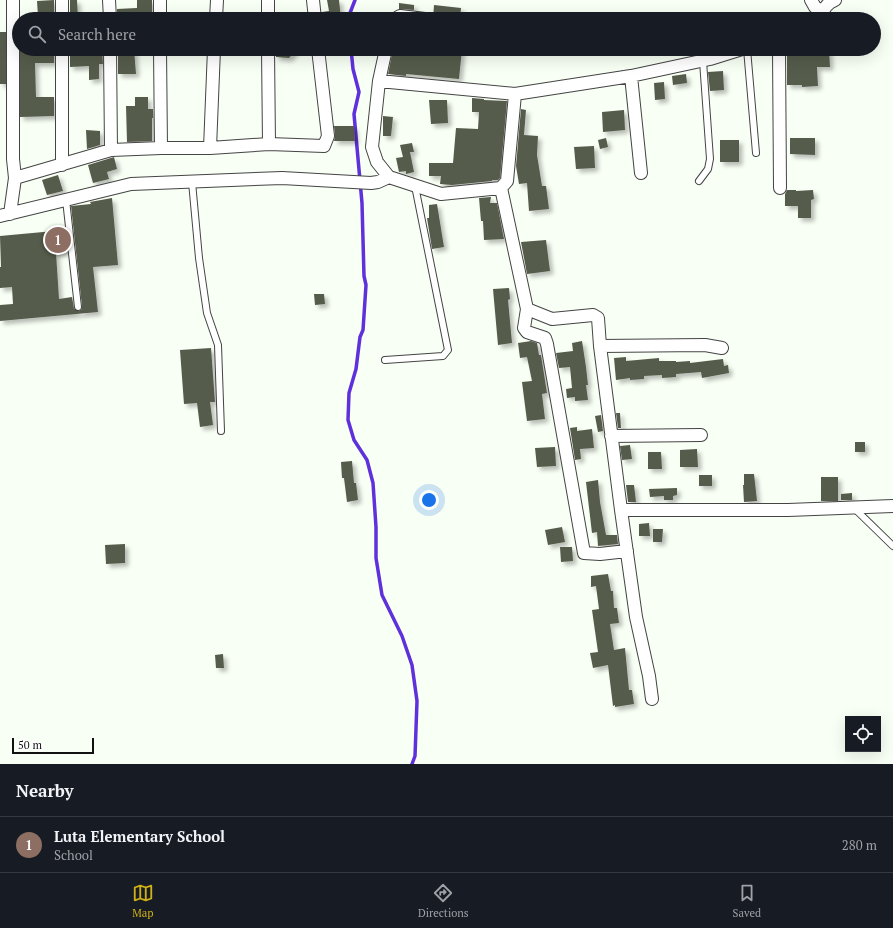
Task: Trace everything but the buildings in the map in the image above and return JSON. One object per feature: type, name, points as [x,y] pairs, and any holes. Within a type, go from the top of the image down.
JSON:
[{"type":"street","points":[[13,0],[13,12]]},
{"type":"street","points":[[62,0],[62,12]]},
{"type":"street","points":[[109,0],[110,12]]},
{"type":"street","points":[[160,0],[160,12]]},
{"type":"street","points":[[216,12],[217,0]]},
{"type":"street","points":[[268,0],[268,12]]},
{"type":"street","points":[[313,0],[314,12]]},
{"type":"street","points":[[811,0],[819,12]]},
{"type":"street","points":[[823,12],[829,3],[835,0]]},
{"type":"street","points":[[13,56],[13,159],[15,178],[5,215],[131,184],[282,178],[371,183],[389,177]]},
{"type":"street","points":[[62,56],[62,165]]},
{"type":"street","points":[[110,56],[111,150]]},
{"type":"street","points":[[160,56],[161,148]]},
{"type":"street","points":[[210,148],[214,56]]},
{"type":"street","points":[[268,56],[269,144]]},
{"type":"street","points":[[15,178],[111,150],[210,148],[269,144],[324,146],[328,136],[319,56]]},
{"type":"street","points":[[384,56],[379,81],[372,147],[377,162],[389,177],[441,194],[501,188]]},
{"type":"street","points":[[379,81],[514,94],[631,76],[703,61],[719,56]]},
{"type":"street","points":[[779,56],[780,188]]},
{"type":"street","points":[[631,76],[641,173]]},
{"type":"street","points":[[514,94],[506,181],[501,188],[527,309],[524,328],[527,332],[544,338],[548,344],[584,553],[600,554],[627,551]]},
{"type":"street","points":[[527,309],[552,319],[593,315],[598,318],[600,346],[636,617],[649,676],[652,699]]},
{"type":"street","points":[[600,346],[705,345],[722,348]]},
{"type":"street","points":[[612,436],[701,435]]},
{"type":"street","points":[[621,510],[788,510],[893,506]]},
{"type":"lane","points":[[748,56],[756,153]]},
{"type":"lane","points":[[699,181],[708,169],[710,159],[703,61]]},
{"type":"lane","points":[[192,182],[199,258],[207,313],[218,345],[221,431]]},
{"type":"lane","points":[[385,360],[443,356],[448,350],[415,186]]},
{"type":"lane","points":[[66,200],[78,307]]},
{"type":"lane","points":[[854,508],[893,546]]},
{"type":"waterway","points":[[350,12],[355,0]]},
{"type":"waterway","points":[[352,56],[353,69],[359,92],[354,114],[362,203],[364,276],[366,285],[363,330],[360,337],[356,369],[349,393],[348,420],[354,440],[367,460],[373,483],[376,527],[376,558],[382,595],[402,636],[412,665],[417,701],[415,756],[412,764]]},
{"type":"place","name":"Luta Elementary School","points":[[58,240]]}]
